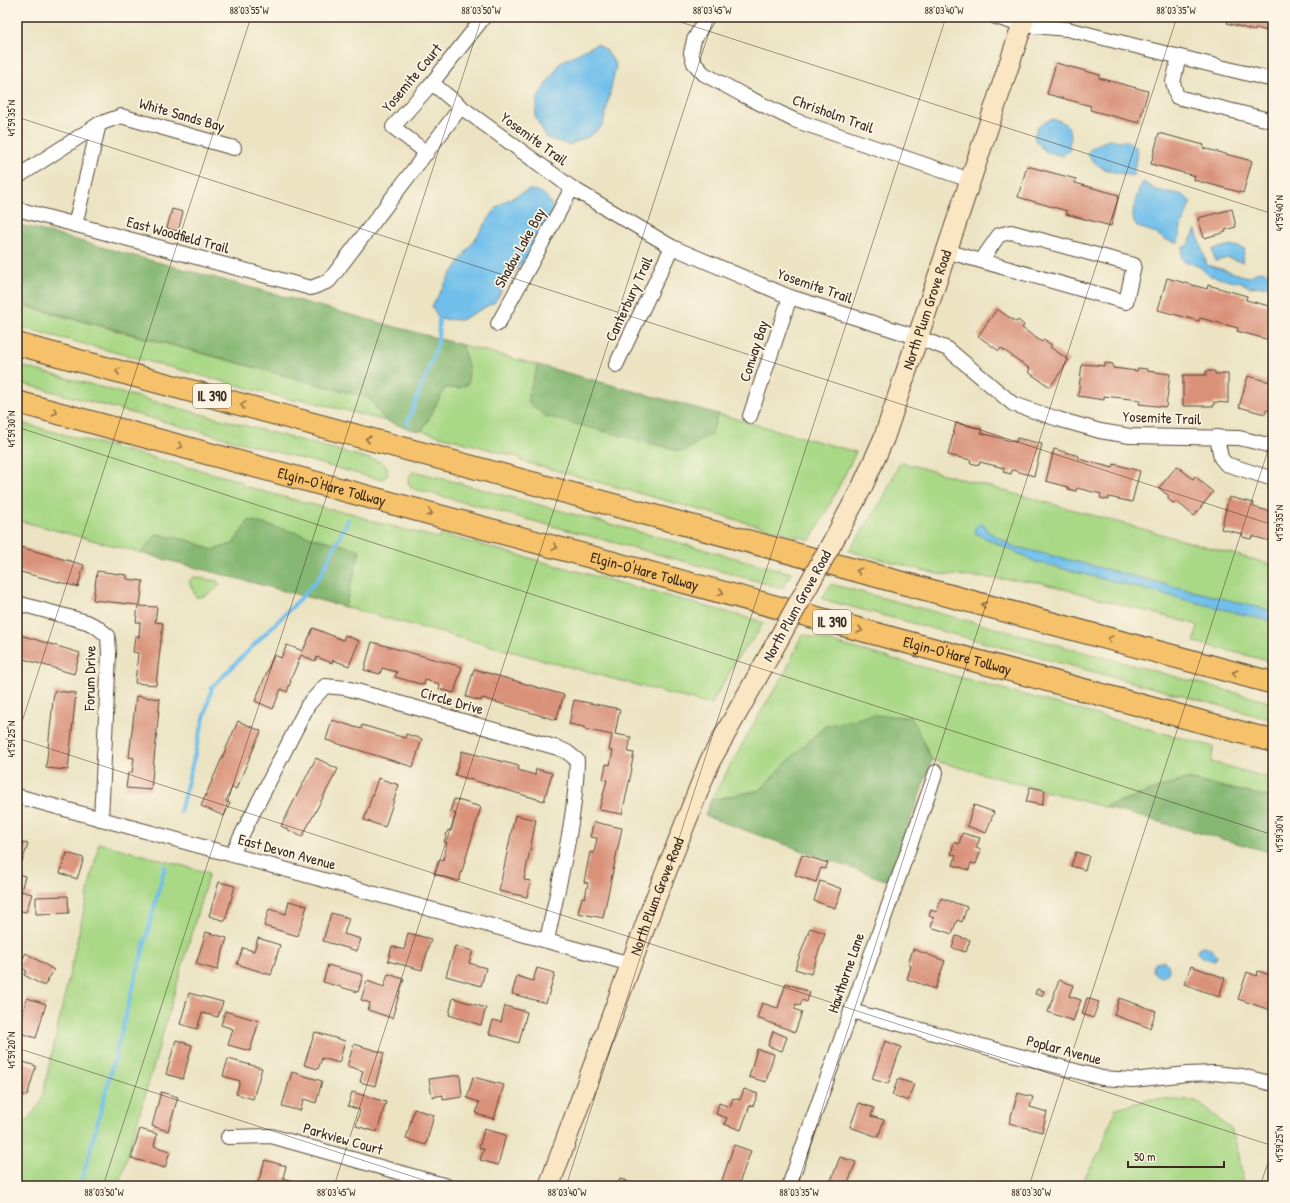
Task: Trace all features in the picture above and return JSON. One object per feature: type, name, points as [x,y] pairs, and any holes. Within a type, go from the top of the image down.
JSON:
[{"type":"highway","name":"IL 390","points":[[17,344],[1273,683]]},
{"type":"highway","name":"Elgin-O'Hare Tollway","points":[[17,402],[1273,741]]},
{"type":"street","name":"Yosemite Court","points":[[426,153],[393,127],[432,83],[484,17]]},
{"type":"street","name":"Chrisholm Trail","points":[[706,17],[694,40],[691,53],[694,63],[704,74],[794,120],[970,180]]},
{"type":"street","points":[[996,17],[1067,29],[1273,80]]},
{"type":"street","name":"North Plum Grove Road","points":[[549,1186],[631,964],[710,761],[838,532],[862,487],[884,438],[1023,21]]},
{"type":"street","points":[[1179,57],[1173,82],[1177,97],[1273,121]]},
{"type":"street","name":"Yosemite Trail","points":[[432,83],[461,107],[572,188],[672,247],[790,297],[917,337],[948,349],[1013,404],[1100,431],[1130,436],[1239,438],[1273,447]]},
{"type":"street","points":[[426,153],[461,107]]},
{"type":"street","name":"White Sands Bay","points":[[17,177],[99,124],[121,116],[234,148]]},
{"type":"street","points":[[75,225],[99,124]]},
{"type":"street","name":"East Woodfield Trail","points":[[17,209],[311,288],[329,281],[426,153]]},
{"type":"street","name":"Shadow Lake Bay","points":[[498,324],[572,188]]},
{"type":"street","points":[[946,251],[981,261],[1126,302],[1134,265],[1011,232],[999,235],[981,261]]},
{"type":"street","name":"Canterbury Trail","points":[[616,365],[672,247]]},
{"type":"street","name":"Conway Bay","points":[[750,416],[790,297]]},
{"type":"street","name":"Yosemite Trail","points":[[1217,437],[1221,458],[1226,464],[1273,479]]},
{"type":"street","name":"Forum Drive","points":[[17,603],[87,622],[97,627],[108,636],[110,654],[102,819]]},
{"type":"street","name":"Circle Drive","points":[[232,854],[308,705],[325,686],[346,688],[558,748],[567,752],[577,760],[576,781],[568,839],[548,940]]},
{"type":"street","name":"Hawthorne Lane","points":[[789,1186],[936,772]]},
{"type":"street","name":"East Devon Avenue","points":[[17,796],[548,940],[631,964]]},
{"type":"street","name":"Poplar Avenue","points":[[851,1011],[1102,1078],[1133,1080],[1187,1074],[1214,1074],[1242,1076],[1273,1084]]},
{"type":"street","name":"Parkview Court","points":[[228,1136],[271,1136],[447,1186]]},
{"type":"green space","points":[[17,224],[462,345],[469,370],[468,384],[460,388],[445,388],[422,431],[413,430],[386,421],[369,398],[17,303]]},
{"type":"green space","points":[[17,304],[369,398],[386,421],[297,398],[296,401],[17,326]]},
{"type":"green space","points":[[462,345],[538,365],[528,396],[711,434],[718,414],[856,452],[826,512],[810,540],[521,461],[521,458],[422,431],[445,388],[460,388],[469,370]]},
{"type":"green space","points":[[17,365],[382,462],[387,467],[388,474],[384,479],[377,479],[17,382]]},
{"type":"green space","points":[[538,365],[718,414],[711,434],[684,452],[545,416],[529,403],[528,396]]},
{"type":"green space","points":[[17,422],[241,481],[243,486],[336,511],[351,513],[372,521],[439,538],[441,534],[763,622],[757,634],[738,657],[711,705],[345,607],[360,550],[233,544],[212,550],[191,541],[157,534],[141,553],[17,520]]},
{"type":"green space","points":[[900,462],[1273,565],[1273,662],[1194,642],[1198,625],[1038,582],[937,574],[849,551],[883,499]]},
{"type":"green space","points":[[414,471],[791,573],[783,588],[411,488],[408,479]]},
{"type":"green space","points":[[249,520],[360,550],[345,607],[141,553],[157,534],[191,541],[212,550],[233,544]]},
{"type":"green space","points":[[193,577],[217,581],[220,584],[209,594],[196,597],[189,582]]},
{"type":"green space","points":[[831,584],[1273,703],[1273,720],[822,599]]},
{"type":"green space","points":[[802,634],[1214,747],[1211,762],[1273,779],[1273,798],[1186,779],[1104,807],[932,760],[911,717],[825,726],[760,790],[711,800],[757,718],[785,673]]},
{"type":"green space","points":[[872,715],[911,717],[932,760],[888,881],[705,816],[711,800],[760,790],[825,726]]},
{"type":"green space","points":[[1186,779],[1273,798],[1273,853],[1104,807]]},
{"type":"green space","points":[[99,843],[209,873],[120,1182],[127,1186],[17,1186],[17,1133],[41,1102]]},
{"type":"green space","points":[[1152,1099],[1196,1101],[1231,1129],[1238,1151],[1244,1186],[1079,1186],[1100,1152],[1116,1108]]},
{"type":"water","points":[[597,44],[606,50],[616,65],[603,125],[590,136],[568,145],[547,138],[535,117],[538,96],[561,62]]},
{"type":"water","points":[[1054,119],[1066,125],[1071,133],[1069,145],[1070,150],[1062,156],[1045,151],[1035,140],[1037,129],[1046,121]]},
{"type":"water","points":[[1109,140],[1127,141],[1136,147],[1137,153],[1133,176],[1113,172],[1101,167],[1091,159],[1087,153],[1097,145]]},
{"type":"water","points":[[1143,182],[1156,190],[1181,194],[1191,202],[1181,227],[1178,243],[1167,240],[1135,224],[1133,220],[1134,209]]},
{"type":"water","points":[[528,190],[541,192],[544,194],[553,207],[543,237],[508,280],[495,302],[461,320],[439,319],[432,306],[449,277],[497,207],[507,200]]},
{"type":"water","points":[[1196,230],[1207,265],[1248,277],[1260,271],[1273,274],[1273,287],[1249,287],[1239,281],[1234,282],[1208,275],[1200,267],[1184,261],[1181,258],[1183,247],[1187,246]]},
{"type":"water","points":[[1231,245],[1245,249],[1242,262],[1228,258],[1215,261],[1212,250]]},
{"type":"water","points":[[979,524],[985,525],[987,531],[1013,546],[1273,611],[1273,622],[1036,562],[975,533],[975,528]]},
{"type":"water","points":[[1202,946],[1209,948],[1214,952],[1217,956],[1215,961],[1198,954],[1197,950]]},
{"type":"water","points":[[1161,961],[1167,963],[1169,969],[1167,975],[1161,977],[1155,975],[1153,969],[1155,963]]},
{"type":"building","points":[[1221,17],[1273,17],[1273,25],[1271,32],[1256,28],[1255,31],[1227,23],[1229,20]]},
{"type":"building","points":[[1056,63],[1100,75],[1099,78],[1148,91],[1139,123],[1090,110],[1091,106],[1047,94]]},
{"type":"building","points":[[1159,133],[1204,145],[1203,148],[1252,161],[1243,193],[1194,180],[1195,176],[1151,164]]},
{"type":"building","points":[[1027,166],[1076,179],[1075,183],[1119,195],[1111,226],[1066,214],[1067,211],[1018,197]]},
{"type":"building","points":[[172,209],[183,212],[178,231],[167,228]]},
{"type":"building","points":[[1232,209],[1236,227],[1225,230],[1226,232],[1204,238],[1198,218]]},
{"type":"building","points":[[1273,241],[1273,259],[1268,258]]},
{"type":"building","points":[[1167,278],[1207,289],[1208,285],[1247,296],[1246,300],[1273,307],[1273,341],[1237,331],[1238,328],[1200,318],[1199,321],[1158,310]]},
{"type":"building","points":[[997,309],[1016,322],[1018,320],[1024,325],[1022,328],[1042,342],[1044,340],[1052,345],[1050,347],[1069,360],[1050,387],[1028,372],[1030,369],[1001,348],[999,351],[978,336]]},
{"type":"building","points":[[1105,363],[1113,364],[1113,368],[1137,371],[1138,368],[1147,369],[1147,371],[1170,374],[1166,407],[1139,404],[1140,400],[1104,396],[1104,400],[1078,396],[1082,364],[1105,366]]},
{"type":"building","points":[[1206,371],[1215,371],[1215,374],[1228,374],[1228,403],[1214,402],[1214,406],[1183,406],[1183,375],[1206,375]]},
{"type":"building","points":[[1248,376],[1270,382],[1271,378],[1273,379],[1273,412],[1266,410],[1265,414],[1239,407]]},
{"type":"building","points":[[956,423],[982,429],[981,433],[1016,442],[1017,438],[1042,444],[1034,476],[1012,470],[1011,474],[1003,472],[1004,468],[980,462],[979,465],[970,463],[971,460],[948,455]]},
{"type":"building","points":[[1054,449],[1079,456],[1079,459],[1113,468],[1114,464],[1140,471],[1132,502],[1109,497],[1108,500],[1100,498],[1101,494],[1077,488],[1076,491],[1068,489],[1068,487],[1046,481]]},
{"type":"building","points":[[1177,466],[1193,479],[1195,476],[1213,492],[1194,516],[1176,501],[1174,504],[1167,498],[1169,496],[1159,488]]},
{"type":"building","points":[[1229,497],[1254,503],[1253,507],[1273,512],[1273,542],[1252,536],[1251,539],[1242,537],[1243,534],[1221,529]]},
{"type":"building","points":[[17,546],[84,565],[78,587],[17,571]]},
{"type":"building","points":[[97,571],[127,575],[127,579],[143,581],[140,606],[157,607],[155,622],[163,623],[156,685],[135,683],[138,653],[133,652],[135,637],[139,637],[140,622],[136,622],[138,605],[93,600]]},
{"type":"building","points":[[313,628],[343,640],[345,635],[359,641],[349,666],[333,660],[332,663],[317,657],[315,661],[301,655],[287,692],[281,689],[273,709],[255,701],[274,655],[281,658],[287,645],[303,651]]},
{"type":"building","points":[[17,634],[80,653],[74,674],[17,657]]},
{"type":"building","points":[[372,642],[462,667],[454,693],[439,689],[440,684],[425,680],[424,685],[395,677],[397,672],[382,668],[380,674],[364,670]]},
{"type":"building","points":[[474,669],[564,695],[556,720],[482,698],[481,701],[466,697]]},
{"type":"building","points":[[54,691],[76,693],[68,770],[46,768]]},
{"type":"building","points":[[136,696],[160,699],[151,790],[126,788],[128,773],[132,773],[134,758],[129,757]]},
{"type":"building","points":[[574,700],[620,709],[615,734],[631,737],[628,752],[634,753],[622,814],[599,810],[607,780],[603,779],[606,764],[610,765],[613,751],[609,750],[612,735],[569,724]]},
{"type":"building","points":[[332,720],[361,729],[362,725],[405,738],[406,734],[422,739],[413,767],[326,740]]},
{"type":"building","points":[[238,721],[261,731],[236,789],[232,787],[226,801],[230,803],[224,816],[201,806]]},
{"type":"building","points":[[462,751],[519,766],[518,770],[535,775],[536,769],[552,773],[544,801],[455,775]]},
{"type":"building","points":[[316,758],[338,769],[302,837],[281,826]]},
{"type":"building","points":[[378,778],[399,785],[385,827],[364,820]]},
{"type":"building","points":[[1030,787],[1045,790],[1042,805],[1026,802]]},
{"type":"building","points":[[454,799],[481,807],[459,881],[434,874],[439,859],[443,860],[447,843],[444,842],[448,830],[451,831],[456,814],[450,812]]},
{"type":"building","points":[[974,805],[994,812],[986,833],[967,826]]},
{"type":"building","points":[[515,815],[536,820],[524,880],[531,881],[527,897],[499,891]]},
{"type":"building","points":[[594,822],[622,828],[603,918],[578,913],[582,897],[585,898],[588,883],[584,882],[590,852],[594,853],[597,838],[590,837]]},
{"type":"building","points":[[962,833],[980,838],[976,848],[981,850],[976,864],[971,863],[969,870],[953,865],[956,855],[951,854],[954,842],[959,844]]},
{"type":"building","points":[[17,841],[28,844],[22,862],[17,860]]},
{"type":"building","points":[[1076,852],[1089,856],[1085,870],[1071,866]]},
{"type":"building","points":[[67,853],[84,858],[77,879],[60,873]]},
{"type":"building","points":[[802,855],[828,863],[825,869],[821,868],[816,882],[795,875]]},
{"type":"building","points":[[17,874],[25,876],[21,891],[32,894],[26,912],[17,910]]},
{"type":"building","points":[[820,881],[842,889],[835,908],[814,901]]},
{"type":"building","points":[[219,882],[235,886],[225,921],[209,916]]},
{"type":"building","points":[[68,896],[69,913],[36,914],[36,897]]},
{"type":"building","points":[[941,898],[967,907],[962,922],[957,920],[952,934],[931,927],[934,918],[929,916],[931,910],[937,912]]},
{"type":"building","points":[[289,901],[307,906],[298,936],[264,926],[269,909],[286,914]]},
{"type":"building","points":[[331,913],[349,918],[344,934],[361,939],[357,951],[323,941]]},
{"type":"building","points":[[810,928],[825,933],[811,974],[795,969]]},
{"type":"building","points":[[206,932],[227,938],[217,970],[196,964]]},
{"type":"building","points":[[408,933],[431,939],[422,970],[388,961],[392,946],[404,950]]},
{"type":"building","points":[[956,936],[970,940],[966,952],[952,948]]},
{"type":"building","points":[[258,938],[280,945],[271,975],[237,964],[243,948],[254,951]]},
{"type":"building","points":[[455,946],[473,951],[469,963],[486,968],[481,986],[446,976]]},
{"type":"building","points":[[913,949],[945,961],[935,989],[907,979],[911,966],[908,964]]},
{"type":"building","points":[[26,953],[54,970],[44,986],[24,975],[27,971],[18,966]]},
{"type":"building","points":[[328,965],[363,975],[358,992],[323,982]]},
{"type":"building","points":[[1191,966],[1225,978],[1219,997],[1184,984]]},
{"type":"building","points":[[537,968],[555,973],[546,1003],[512,994],[517,976],[533,981]]},
{"type":"building","points":[[1258,971],[1273,976],[1273,1011],[1238,999],[1247,972],[1257,976]]},
{"type":"building","points":[[388,974],[404,979],[392,1018],[368,1010],[370,1003],[361,1000],[367,981],[384,987]]},
{"type":"building","points":[[1059,980],[1073,985],[1069,996],[1081,1000],[1073,1021],[1048,1012]]},
{"type":"building","points":[[786,983],[810,992],[807,1002],[802,1000],[800,1006],[796,1004],[794,1009],[802,1012],[795,1032],[757,1018],[762,1003],[778,1008]]},
{"type":"building","points":[[1037,989],[1044,991],[1042,996],[1035,994]]},
{"type":"building","points":[[189,993],[223,1002],[218,1017],[202,1013],[197,1029],[180,1024]]},
{"type":"building","points":[[27,998],[46,1004],[36,1038],[17,1032],[17,1019],[21,1020]]},
{"type":"building","points":[[453,998],[486,1008],[481,1025],[449,1015]]},
{"type":"building","points":[[1087,998],[1099,1002],[1093,1018],[1082,1014]]},
{"type":"building","points":[[1119,998],[1156,1011],[1150,1028],[1114,1015]]},
{"type":"building","points":[[505,1006],[527,1012],[519,1043],[489,1034],[493,1020],[501,1022]]},
{"type":"building","points":[[225,1011],[259,1021],[250,1051],[228,1045],[233,1029],[221,1025]]},
{"type":"building","points":[[773,1031],[787,1037],[782,1051],[768,1046]]},
{"type":"building","points":[[315,1032],[345,1041],[339,1063],[322,1058],[318,1069],[304,1065]]},
{"type":"building","points":[[176,1040],[192,1045],[183,1079],[166,1074]]},
{"type":"building","points":[[885,1041],[901,1047],[888,1084],[872,1079]]},
{"type":"building","points":[[354,1044],[384,1053],[375,1086],[360,1082],[363,1071],[347,1066]]},
{"type":"building","points":[[757,1049],[774,1054],[766,1082],[749,1077]]},
{"type":"building","points":[[228,1059],[262,1068],[253,1099],[236,1094],[240,1081],[223,1076]]},
{"type":"building","points":[[17,1060],[36,1066],[27,1096],[17,1093]]},
{"type":"building","points":[[292,1072],[322,1081],[316,1103],[304,1099],[300,1111],[282,1106]]},
{"type":"building","points":[[460,1075],[462,1097],[443,1100],[443,1095],[432,1097],[429,1079]]},
{"type":"building","points":[[473,1077],[504,1085],[494,1119],[476,1114],[479,1102],[467,1098]]},
{"type":"building","points":[[898,1079],[914,1084],[908,1101],[892,1095]]},
{"type":"building","points":[[744,1089],[758,1094],[753,1106],[750,1105],[741,1130],[724,1124],[727,1118],[716,1114],[719,1103],[730,1107],[733,1098],[740,1100]]},
{"type":"building","points":[[161,1092],[178,1097],[168,1131],[152,1126]]},
{"type":"building","points":[[352,1092],[386,1102],[377,1132],[356,1126],[360,1110],[348,1106]]},
{"type":"building","points":[[1018,1093],[1033,1097],[1030,1107],[1047,1112],[1042,1132],[1009,1123]]},
{"type":"building","points":[[859,1103],[874,1108],[871,1116],[884,1120],[878,1137],[850,1127]]},
{"type":"building","points":[[414,1109],[434,1115],[426,1145],[406,1139]]},
{"type":"building","points":[[140,1129],[157,1134],[154,1146],[170,1151],[165,1168],[131,1158]]},
{"type":"building","points":[[484,1129],[506,1135],[498,1165],[480,1160],[484,1149],[479,1148]]},
{"type":"building","points":[[734,1145],[751,1151],[738,1186],[730,1186],[721,1183]]},
{"type":"building","points":[[840,1157],[856,1162],[847,1186],[829,1186]]},
{"type":"building","points":[[265,1160],[286,1166],[283,1178],[295,1182],[294,1186],[257,1186]]},
{"type":"building","points":[[620,1179],[626,1181],[624,1186],[617,1186]]},
{"type":"building","points":[[346,1182],[359,1186],[345,1186]]},
{"type":"waterway","points":[[407,424],[438,344],[439,319]]},
{"type":"waterway","points":[[180,812],[212,687],[319,578],[348,520]]},
{"type":"waterway","points":[[80,1186],[165,866]]}]
